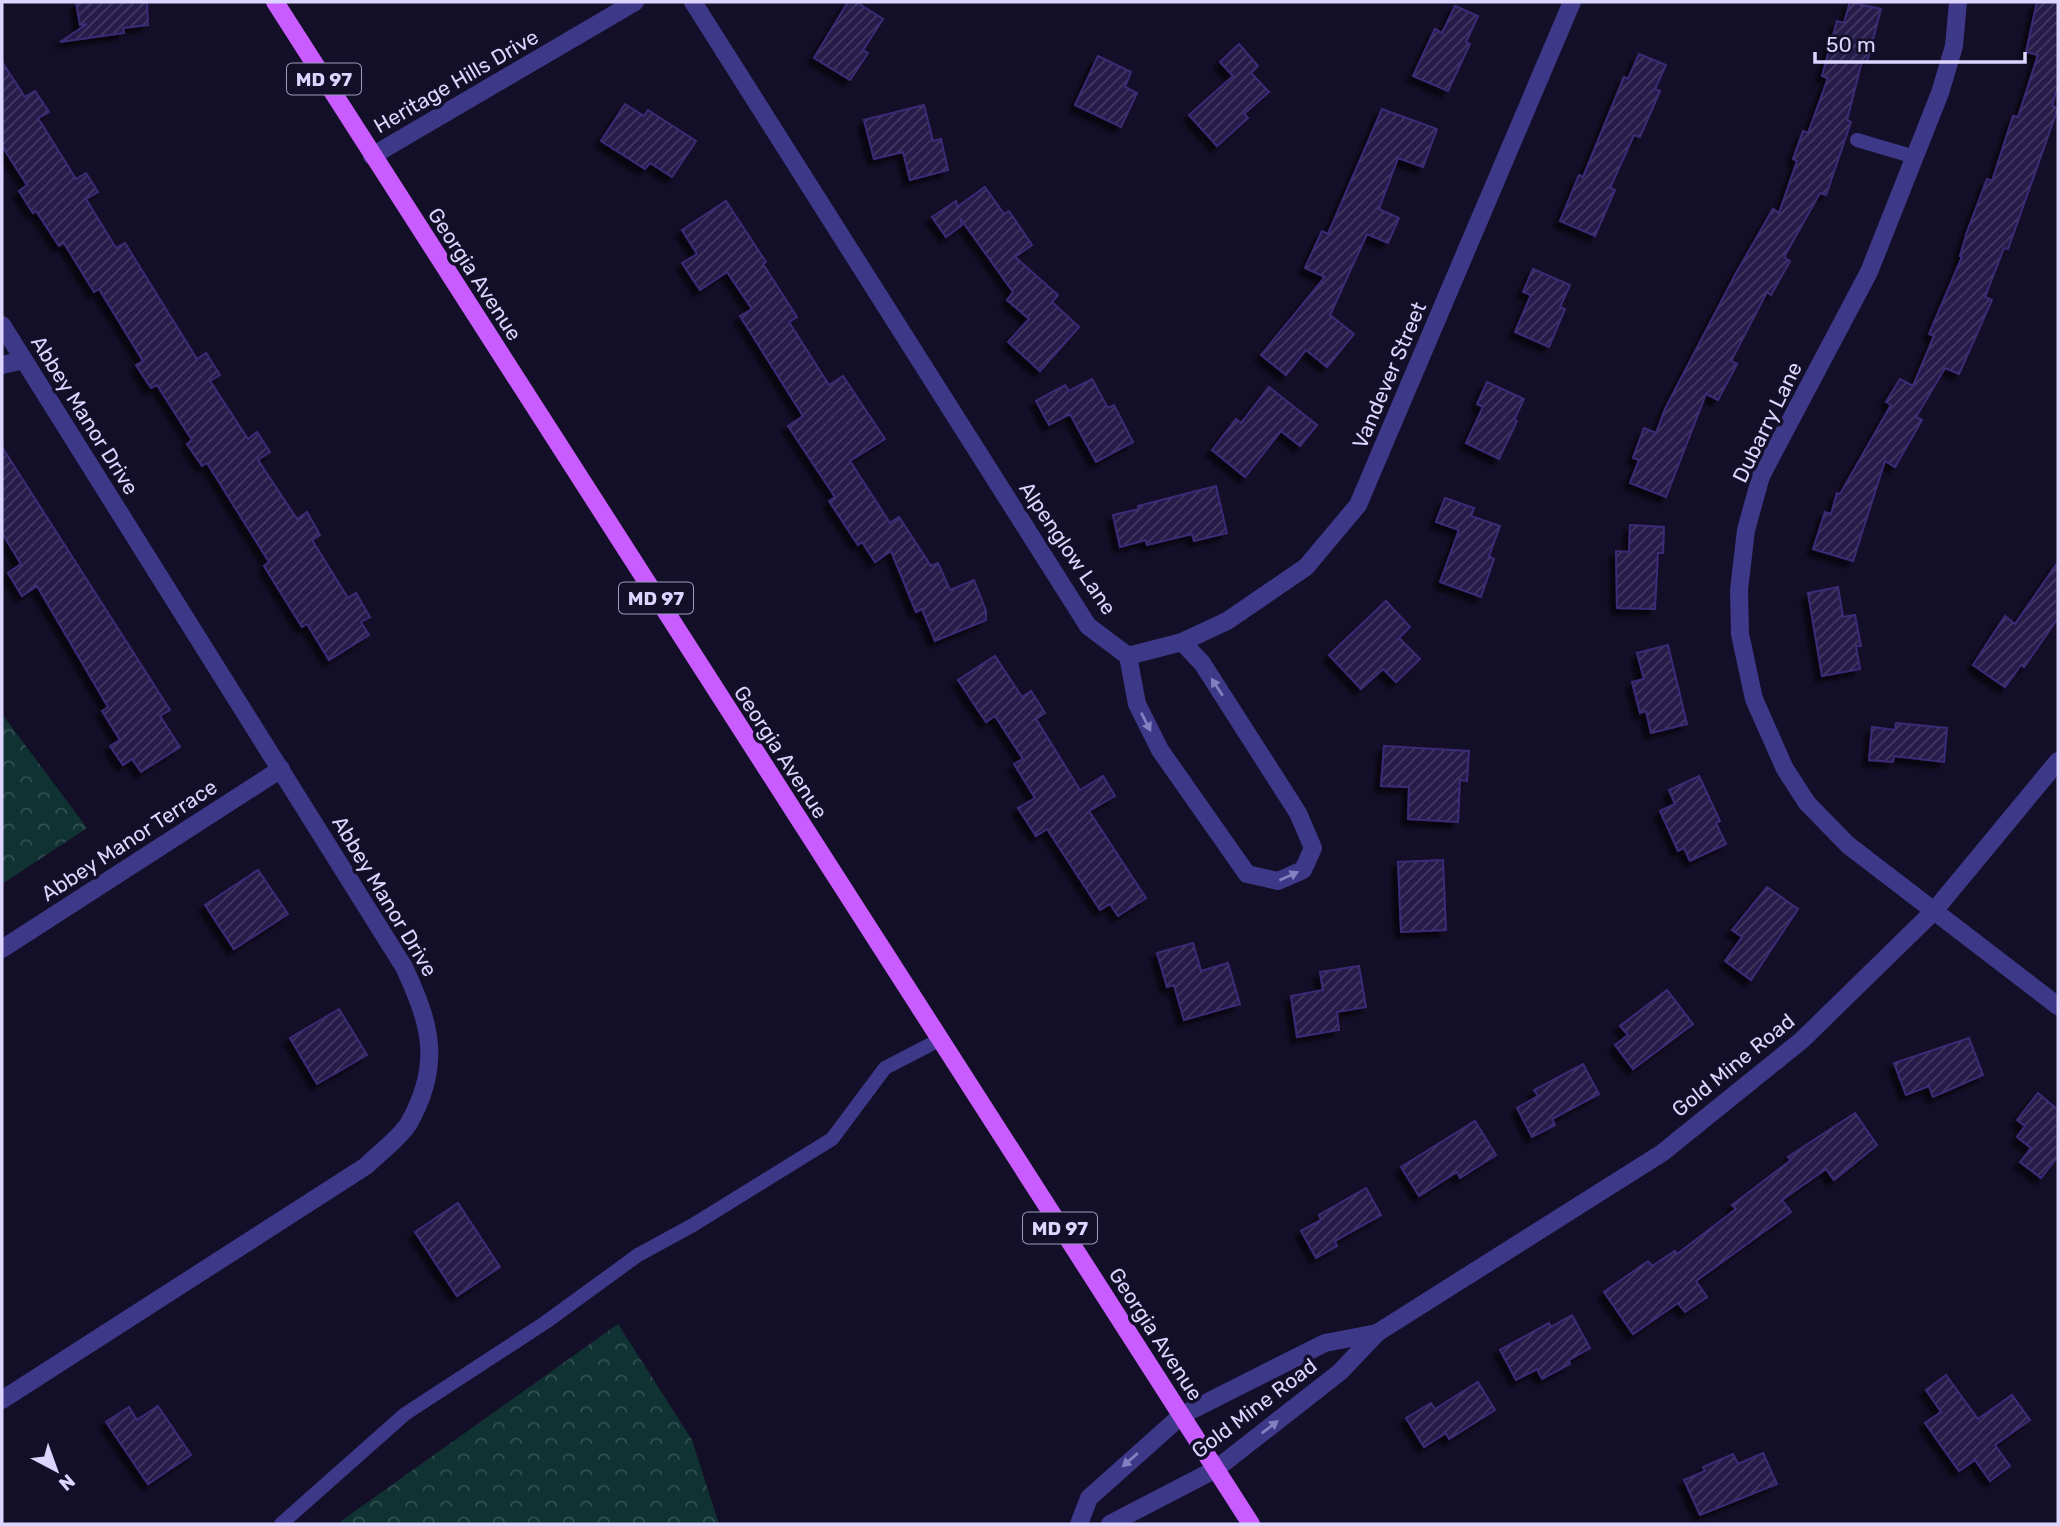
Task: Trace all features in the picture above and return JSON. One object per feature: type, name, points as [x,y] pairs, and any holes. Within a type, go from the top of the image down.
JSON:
[{"type":"main road","name":"Georgia Avenue","points":[[275,2],[1251,1524]]},
{"type":"street","name":"Heritage Hills Drive","points":[[372,156],[635,2]]},
{"type":"street","name":"Alpenglow Lane","points":[[692,2],[1088,626],[1128,656]]},
{"type":"street","name":"Vandever Street","points":[[1128,656],[1182,642],[1227,621],[1306,567],[1358,505],[1572,2]]},
{"type":"street","name":"Dubarry Lane","points":[[1958,2],[1954,46],[1940,93],[1869,272],[1761,476],[1746,530],[1739,590],[1740,634],[1754,699],[1785,769],[1807,803],[1848,845],[2058,1006]]},
{"type":"street","name":"Abbey Manor Drive","points":[[2,325],[404,967],[428,1024],[430,1073],[408,1125],[366,1166],[2,1400]]},
{"type":"street","points":[[2,365],[24,360]]},
{"type":"street","points":[[1128,656],[1137,704],[1160,750],[1247,874],[1278,881],[1303,870],[1314,848],[1298,813],[1202,663],[1182,642]]},
{"type":"street","name":"Gold Mine Road","points":[[1110,1524],[1216,1469],[1340,1372],[1377,1333],[1662,1153],[1802,1041],[1934,911],[2041,786],[2058,761]]},
{"type":"street","name":"Abbey Manor Terrace","points":[[2,949],[281,769]]},
{"type":"street","name":"Gold Mine Road","points":[[1079,1524],[1089,1498],[1182,1415],[1325,1343],[1377,1333]]},
{"type":"lane","points":[[1857,140],[1915,157]]},
{"type":"lane","points":[[281,1524],[405,1414],[545,1322],[638,1255],[693,1225],[832,1139],[886,1068],[939,1040]]},
{"type":"green space","points":[[2,714],[87,828],[2,884]]},
{"type":"green space","points":[[618,1324],[692,1440],[719,1524],[337,1524]]},
{"type":"building","points":[[76,2],[147,2],[148,25],[123,28],[124,33],[60,42],[87,24],[80,25]]},
{"type":"building","points":[[848,2],[856,2],[883,19],[863,50],[868,53],[850,80],[814,58]]},
{"type":"building","points":[[1850,2],[1881,9],[1867,62],[1862,61],[1847,120],[1851,122],[1826,195],[1820,193],[1784,257],[1790,261],[1771,295],[1767,292],[1731,361],[1737,364],[1718,400],[1706,394],[1666,497],[1630,483],[1639,460],[1633,458],[1644,428],[1656,433],[1665,409],[1735,275],[1773,209],[1779,213],[1797,161],[1793,159],[1803,131],[1808,133],[1828,78],[1822,76],[1837,21],[1844,23]]},
{"type":"building","points":[[2037,2],[2058,2],[2058,85],[2052,106],[2058,108],[2008,249],[2004,248],[1985,297],[1992,300],[1959,374],[1945,368],[1916,417],[1922,420],[1895,467],[1885,461],[1853,561],[1813,549],[1825,512],[1831,514],[1837,493],[1840,494],[1891,405],[1886,402],[1900,379],[1913,386],[1934,336],[1929,334],[1962,257],[1960,256],[1967,232],[1987,179],[1992,181],[2013,116],[2018,117],[2038,55],[2026,52]]},
{"type":"building","points":[[1455,6],[1478,16],[1466,42],[1470,44],[1448,91],[1413,76],[1435,29],[1442,33]]},
{"type":"building","points":[[1239,44],[1258,66],[1251,73],[1269,92],[1244,114],[1248,118],[1217,146],[1189,115],[1233,76],[1220,62]]},
{"type":"building","points":[[1639,54],[1666,65],[1655,89],[1660,91],[1640,137],[1634,135],[1610,188],[1615,190],[1595,236],[1560,221],[1579,175],[1583,177],[1624,77],[1628,79]]},
{"type":"building","points":[[1098,56],[1131,72],[1125,87],[1137,93],[1121,127],[1075,105]]},
{"type":"building","points":[[2,62],[25,97],[35,91],[49,112],[38,118],[76,179],[86,173],[98,192],[86,199],[116,248],[125,243],[197,359],[206,353],[220,375],[210,381],[248,439],[257,432],[270,452],[258,460],[297,519],[307,512],[320,535],[312,540],[348,598],[356,593],[370,617],[361,622],[369,635],[329,660],[307,624],[302,627],[264,566],[269,562],[207,463],[202,466],[187,444],[192,440],[157,385],[151,388],[136,365],[143,361],[99,289],[94,292],[64,243],[59,246],[19,191],[27,185],[2,146]]},
{"type":"building","points":[[625,104],[644,116],[648,110],[696,141],[672,177],[650,163],[645,169],[601,141]]},
{"type":"building","points":[[924,105],[933,141],[941,139],[948,170],[910,180],[903,152],[874,159],[864,120]]},
{"type":"building","points":[[1382,109],[1437,129],[1423,167],[1398,158],[1379,209],[1399,218],[1388,243],[1367,234],[1330,315],[1354,334],[1327,367],[1306,350],[1286,375],[1261,355],[1325,277],[1305,268],[1322,231],[1328,234]]},
{"type":"building","points":[[985,187],[1004,214],[1009,211],[1032,245],[1015,257],[1058,295],[1052,302],[1079,327],[1040,371],[1008,342],[1029,319],[1007,300],[1013,292],[960,218],[962,225],[946,237],[932,217],[956,201],[957,207]]},
{"type":"building","points":[[726,201],[766,262],[763,264],[797,317],[789,322],[829,385],[843,376],[885,439],[850,461],[890,523],[899,517],[931,566],[938,563],[950,590],[974,580],[986,611],[986,620],[935,641],[922,609],[916,612],[891,551],[875,562],[862,542],[858,545],[829,501],[835,497],[788,426],[803,416],[740,316],[752,309],[727,272],[700,290],[682,263],[697,254],[682,230]]},
{"type":"building","points":[[1533,269],[1570,285],[1560,307],[1565,309],[1549,347],[1515,332],[1531,295],[1523,292]]},
{"type":"building","points":[[1092,379],[1108,408],[1114,405],[1133,442],[1096,462],[1070,414],[1049,425],[1036,401],[1065,385],[1069,391]]},
{"type":"building","points":[[1487,382],[1524,399],[1499,459],[1466,443],[1483,407],[1477,404]]},
{"type":"building","points":[[1269,387],[1317,425],[1300,446],[1281,431],[1245,477],[1212,450],[1236,419],[1241,423]]},
{"type":"building","points":[[2,447],[170,710],[160,716],[180,747],[141,772],[132,759],[123,765],[110,746],[120,740],[102,711],[108,707],[37,586],[22,596],[8,573],[21,564],[2,533]]},
{"type":"building","points":[[1216,486],[1227,533],[1194,541],[1192,534],[1147,545],[1146,540],[1120,547],[1113,515]]},
{"type":"building","points":[[1445,498],[1474,508],[1471,516],[1500,526],[1489,556],[1494,559],[1481,597],[1440,582],[1459,530],[1436,522]]},
{"type":"building","points":[[1630,525],[1664,527],[1663,553],[1658,553],[1655,609],[1617,608],[1616,551],[1629,552]]},
{"type":"building","points":[[2058,562],[2058,618],[2024,667],[2021,665],[2005,687],[1973,665],[2005,616],[2015,624]]},
{"type":"building","points":[[1838,587],[1843,617],[1855,615],[1861,646],[1856,646],[1860,669],[1822,676],[1808,593]]},
{"type":"building","points":[[1386,601],[1410,627],[1399,638],[1420,659],[1396,682],[1383,669],[1361,689],[1329,655]]},
{"type":"building","points":[[1668,645],[1687,724],[1651,733],[1646,711],[1640,713],[1632,682],[1644,679],[1637,653]]},
{"type":"building","points":[[995,656],[1022,697],[1031,691],[1045,713],[1036,719],[1080,790],[1103,776],[1115,796],[1089,811],[1146,898],[1118,916],[1110,904],[1100,910],[1047,829],[1036,836],[1018,808],[1035,798],[1014,764],[1023,759],[995,716],[986,722],[958,680]]},
{"type":"building","points":[[1896,723],[1947,728],[1944,762],[1894,756],[1893,762],[1869,760],[1872,727],[1895,730]]},
{"type":"building","points":[[1384,746],[1469,751],[1467,781],[1460,780],[1458,822],[1408,819],[1409,787],[1381,786]]},
{"type":"building","points":[[1699,776],[1720,821],[1716,823],[1726,844],[1690,861],[1684,848],[1678,851],[1660,811],[1675,804],[1669,790]]},
{"type":"building","points":[[1443,860],[1446,930],[1401,932],[1398,862]]},
{"type":"building","points":[[258,870],[288,914],[234,949],[205,905]]},
{"type":"building","points":[[1767,887],[1798,909],[1751,980],[1725,961],[1742,937],[1732,930]]},
{"type":"building","points":[[1193,943],[1201,971],[1228,963],[1240,1004],[1184,1020],[1174,985],[1167,987],[1157,953]]},
{"type":"building","points":[[1359,966],[1366,1007],[1337,1012],[1339,1030],[1297,1037],[1291,996],[1323,990],[1320,972]]},
{"type":"building","points":[[1667,990],[1693,1024],[1633,1069],[1615,1045],[1628,1035],[1620,1026]]},
{"type":"building","points":[[339,1009],[367,1055],[317,1084],[290,1038]]},
{"type":"building","points":[[1969,1038],[1983,1075],[1933,1097],[1929,1086],[1906,1095],[1894,1063]]},
{"type":"building","points":[[1583,1064],[1599,1094],[1552,1119],[1555,1125],[1532,1137],[1517,1108],[1538,1096],[1534,1090]]},
{"type":"building","points":[[2038,1093],[2058,1110],[2058,1156],[2041,1178],[2020,1162],[2031,1148],[2017,1137],[2025,1126],[2017,1120]]},
{"type":"building","points":[[1855,1113],[1877,1145],[1834,1180],[1826,1169],[1782,1200],[1791,1212],[1696,1281],[1707,1297],[1685,1312],[1678,1303],[1633,1334],[1604,1292],[1648,1261],[1652,1266],[1675,1251],[1677,1254],[1736,1209],[1732,1205],[1791,1160],[1788,1157]]},
{"type":"building","points":[[1475,1121],[1496,1155],[1460,1178],[1457,1172],[1419,1196],[1401,1167]]},
{"type":"building","points":[[1366,1188],[1381,1215],[1335,1241],[1337,1246],[1316,1258],[1301,1231],[1321,1220],[1319,1215]]},
{"type":"building","points":[[458,1203],[500,1267],[457,1296],[415,1232]]},
{"type":"building","points":[[1572,1315],[1590,1348],[1569,1360],[1570,1364],[1542,1379],[1537,1369],[1516,1380],[1500,1350],[1549,1323],[1551,1327]]},
{"type":"building","points":[[1946,1375],[1978,1419],[2012,1395],[2030,1420],[1995,1445],[2010,1466],[1990,1481],[1975,1460],[1959,1471],[1925,1423],[1941,1412],[1926,1390]]},
{"type":"building","points":[[1478,1382],[1495,1410],[1449,1439],[1446,1433],[1424,1447],[1406,1418],[1431,1403],[1435,1409]]},
{"type":"building","points":[[158,1406],[191,1455],[148,1484],[106,1422],[129,1407],[137,1420]]},
{"type":"building","points":[[1763,1453],[1777,1484],[1700,1515],[1684,1480],[1705,1471],[1703,1467],[1733,1454],[1738,1464]]}]
